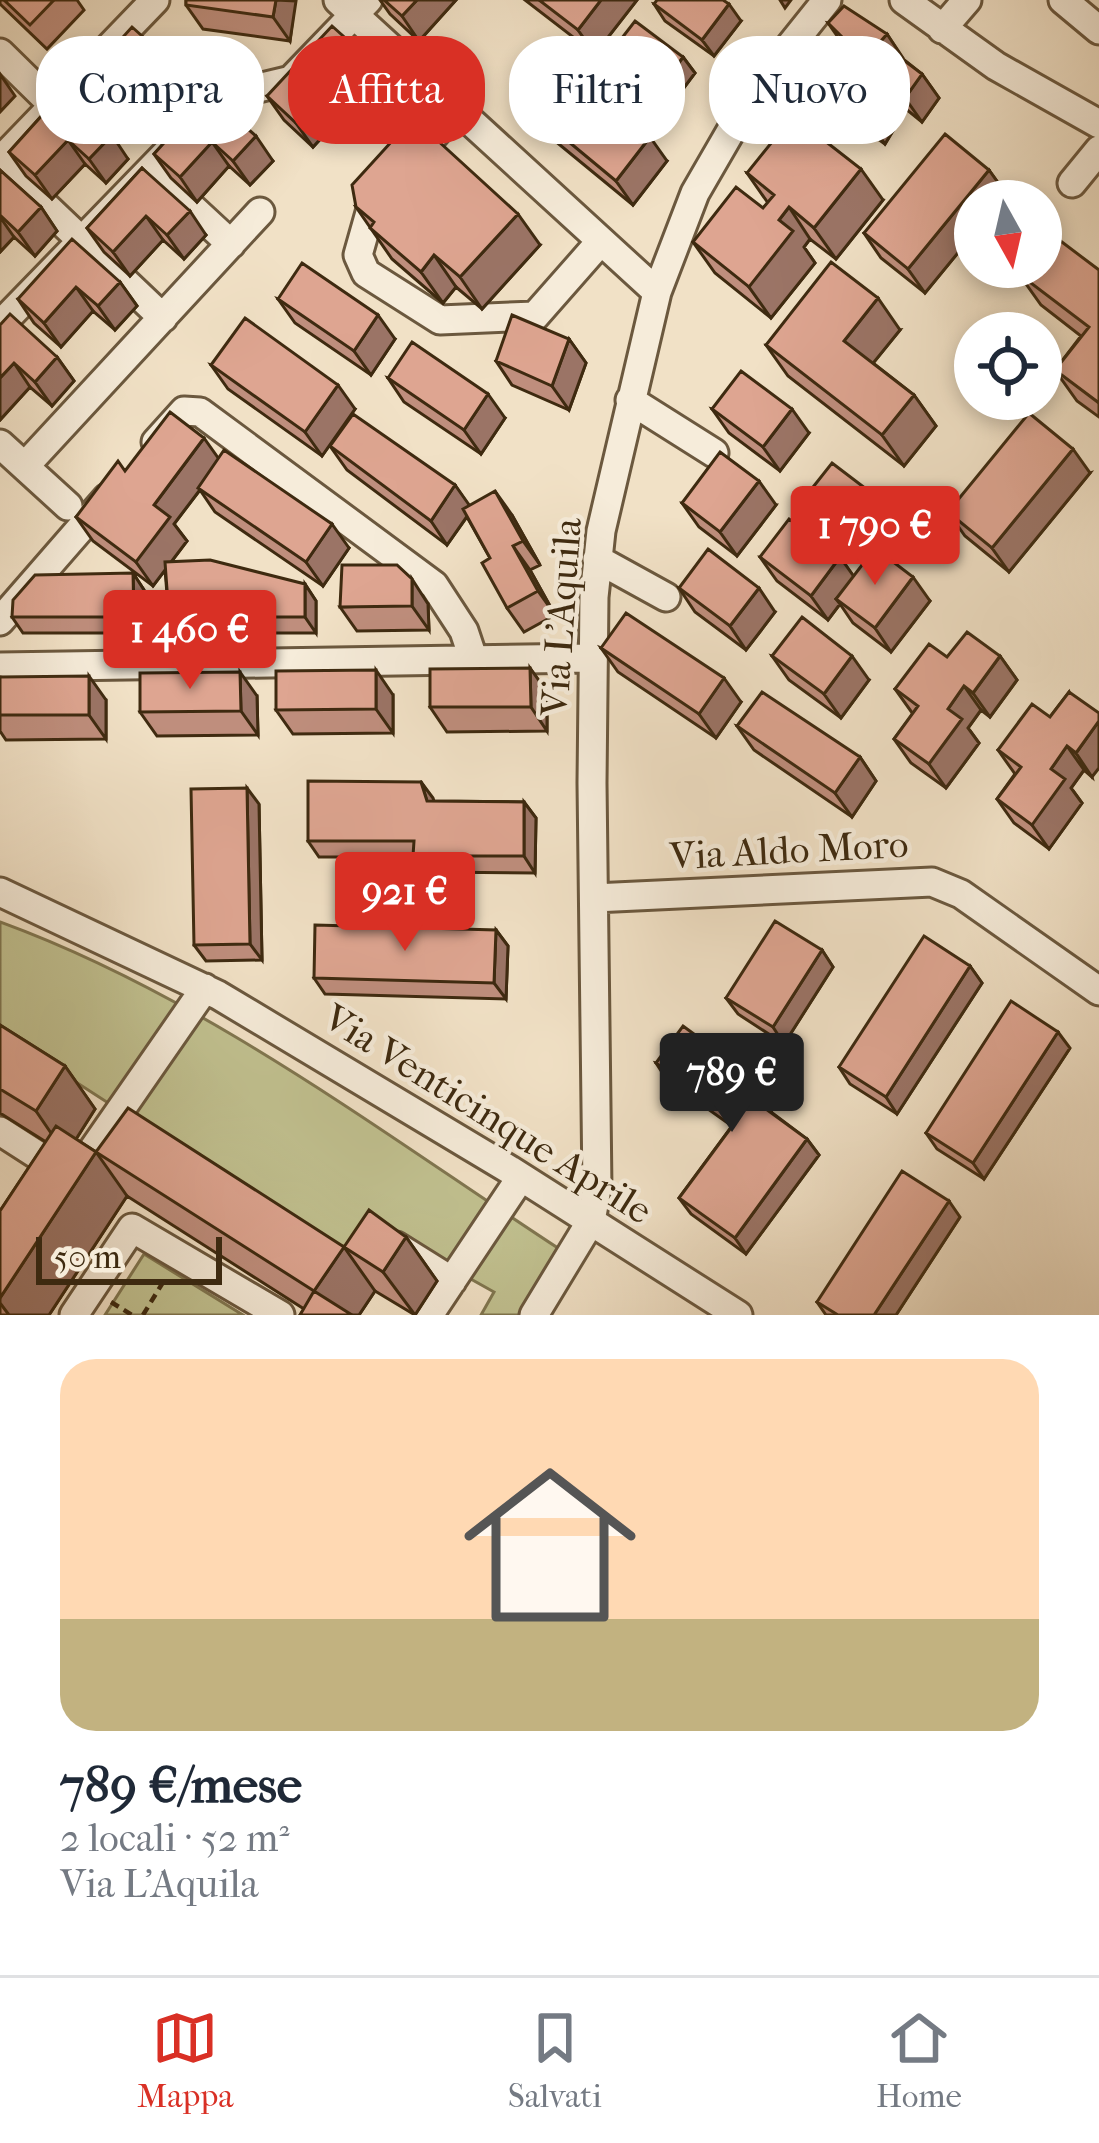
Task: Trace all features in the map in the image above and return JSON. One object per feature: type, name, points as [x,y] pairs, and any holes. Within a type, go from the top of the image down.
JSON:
[{"type":"street","points":[[120,36],[155,0]]},
{"type":"street","name":"Via L'Aquila","points":[[591,1221],[597,1188],[592,658],[597,559],[657,292],[695,193],[729,128],[827,0]]},
{"type":"street","points":[[905,0],[942,29],[1099,124]]},
{"type":"street","points":[[942,29],[967,0]]},
{"type":"street","points":[[1063,0],[1099,30]]},
{"type":"street","points":[[0,325],[221,97],[291,80],[354,5],[385,36]]},
{"type":"street","points":[[0,53],[36,88]]},
{"type":"street","points":[[36,123],[0,162],[163,318]]},
{"type":"street","points":[[485,135],[657,292]]},
{"type":"street","points":[[425,144],[373,202],[358,255],[366,273],[440,320],[535,316],[601,241]]},
{"type":"street","points":[[1072,182],[1099,150]]},
{"type":"street","points":[[151,170],[231,244]]},
{"type":"street","points":[[25,466],[260,212]]},
{"type":"street","points":[[630,400],[714,453]]},
{"type":"street","points":[[0,622],[181,414],[200,412],[429,580],[464,631],[473,658]]},
{"type":"street","points":[[0,443],[68,506]]},
{"type":"street","points":[[597,559],[666,597]]},
{"type":"street","points":[[0,667],[592,658]]},
{"type":"street","name":"Via Aldo Moro","points":[[595,898],[932,882],[961,894],[1099,991]]},
{"type":"street","name":"Via Venticinque Aprile","points":[[0,892],[205,988],[521,1177],[738,1315]]},
{"type":"street","points":[[0,1131],[81,1176],[205,988]]},
{"type":"street","points":[[429,1315],[521,1177]]},
{"type":"street","points":[[533,1315],[591,1221]]},
{"type":"street","points":[[74,1315],[132,1228],[280,1315]]},
{"type":"street","points":[[379,1259],[390,1242],[452,1280]]},
{"type":"path","points":[[142,1315],[180,1256]]},
{"type":"green space","points":[[0,922],[75,953],[220,1027],[561,1250],[522,1315],[481,1315],[494,1292],[385,1231],[359,1265],[0,1033]]},
{"type":"green space","points":[[144,1254],[243,1315],[105,1315]]},
{"type":"building","points":[[4,0],[54,0],[30,25]]},
{"type":"building","points":[[186,0],[276,0],[273,17],[186,5]]},
{"type":"building","points":[[384,0],[417,0],[402,16]]},
{"type":"building","points":[[539,0],[601,0],[578,30]]},
{"type":"building","points":[[657,0],[723,0],[729,4],[702,40],[654,4]]},
{"type":"building","points":[[844,6],[887,34],[841,36],[828,23]]},
{"type":"building","points":[[635,21],[655,36],[623,36]]},
{"type":"building","points":[[332,26],[343,36],[323,36]]},
{"type":"building","points":[[910,65],[922,74],[910,91]]},
{"type":"building","points":[[288,73],[288,116],[267,96]]},
{"type":"building","points":[[36,122],[36,144],[64,144],[35,175],[9,152]]},
{"type":"building","points":[[945,134],[989,170],[981,180],[954,180],[954,213],[908,269],[864,233]]},
{"type":"building","points":[[72,144],[103,144],[89,159]]},
{"type":"building","points":[[163,144],[210,144],[180,177],[154,154]]},
{"type":"building","points":[[214,144],[249,144],[233,161]]},
{"type":"building","points":[[389,144],[441,144],[518,214],[460,277],[434,255],[421,272],[370,228],[374,222],[356,207],[352,185]]},
{"type":"building","points":[[571,144],[645,144],[616,181]]},
{"type":"building","points":[[770,144],[829,144],[861,169],[814,228],[789,207],[779,220],[793,231],[749,287],[693,242],[736,187],[763,208],[774,195],[747,173]]},
{"type":"building","points":[[142,168],[190,211],[167,235],[146,216],[113,252],[87,228]]},
{"type":"building","points":[[0,170],[41,207],[18,232],[0,215]]},
{"type":"building","points":[[72,239],[120,282],[98,306],[76,287],[44,323],[18,299]]},
{"type":"building","points":[[1062,242],[1099,270],[1099,403],[1062,375],[1062,361],[1089,327],[1037,288],[1062,288]]},
{"type":"building","points":[[831,262],[878,298],[844,341],[914,395],[882,435],[766,345]]},
{"type":"building","points":[[302,263],[378,315],[354,351],[278,299]]},
{"type":"building","points":[[10,314],[57,357],[35,382],[14,363],[0,378],[0,325]]},
{"type":"building","points":[[512,315],[569,339],[552,386],[496,361]]},
{"type":"building","points":[[245,318],[338,385],[305,432],[211,365]]},
{"type":"building","points":[[412,342],[488,394],[464,430],[388,378]]},
{"type":"building","points":[[741,371],[792,409],[763,447],[712,409]]},
{"type":"building","points":[[170,412],[204,438],[154,505],[170,517],[136,562],[76,517],[118,461],[125,471]]},
{"type":"building","points":[[353,414],[455,485],[431,521],[330,446]]},
{"type":"building","points":[[1023,420],[1038,420],[1073,449],[992,548],[948,512]]},
{"type":"building","points":[[224,450],[332,524],[306,562],[198,488]]},
{"type":"building","points":[[720,452],[759,481],[720,532],[682,503]]},
{"type":"building","points":[[832,463],[882,501],[853,539],[802,501]]},
{"type":"building","points":[[495,491],[523,541],[513,546],[538,591],[507,608],[482,563],[490,558],[463,509]]},
{"type":"building","points":[[789,519],[840,557],[811,596],[760,557]]},
{"type":"building","points":[[875,548],[913,577],[875,628],[836,599]]},
{"type":"building","points":[[708,549],[759,588],[730,626],[679,588]]},
{"type":"building","points":[[210,560],[305,584],[305,617],[169,617],[165,562]]},
{"type":"building","points":[[342,565],[397,565],[412,579],[412,606],[340,607]]},
{"type":"building","points":[[133,573],[134,617],[12,617],[13,600],[35,575]]},
{"type":"building","points":[[626,613],[724,678],[699,714],[601,648]]},
{"type":"building","points":[[802,617],[852,656],[824,694],[772,656]]},
{"type":"building","points":[[967,632],[1000,656],[973,693],[964,686],[948,709],[962,719],[929,764],[894,739],[918,706],[895,689],[929,644],[947,657]]},
{"type":"building","points":[[530,668],[531,707],[430,707],[430,669]]},
{"type":"building","points":[[376,670],[376,709],[276,710],[276,671]]},
{"type":"building","points":[[240,672],[241,711],[140,712],[140,673]]},
{"type":"building","points":[[89,676],[89,715],[0,715],[0,677]]},
{"type":"building","points":[[762,692],[860,757],[835,793],[737,726]]},
{"type":"building","points":[[1069,692],[1099,713],[1099,721],[1076,753],[1067,746],[1051,769],[1065,779],[1032,825],[997,799],[1021,767],[998,750],[1032,704],[1050,717]]},
{"type":"building","points":[[308,781],[421,782],[427,801],[524,802],[524,856],[413,856],[414,841],[308,841]]},
{"type":"building","points":[[247,788],[250,944],[194,945],[191,789]]},
{"type":"building","points":[[775,921],[822,950],[773,1027],[726,998]]},
{"type":"building","points":[[315,925],[496,930],[494,983],[314,978]]},
{"type":"building","points":[[924,936],[970,966],[886,1097],[839,1067]]},
{"type":"building","points":[[1011,1001],[1058,1032],[973,1163],[926,1133]]},
{"type":"building","points":[[0,1025],[65,1066],[36,1111],[0,1089]]},
{"type":"building","points":[[683,1026],[766,1087],[755,1101],[807,1139],[735,1238],[679,1198],[736,1121],[656,1063]]},
{"type":"building","points":[[128,1108],[344,1247],[314,1291],[96,1152]]},
{"type":"building","points":[[56,1126],[96,1152],[0,1298],[0,1211]]},
{"type":"building","points":[[902,1171],[949,1201],[874,1315],[838,1315],[817,1302]]},
{"type":"building","points":[[369,1210],[406,1237],[383,1272],[344,1247]]},
{"type":"building","points":[[314,1291],[352,1315],[300,1315]]}]
